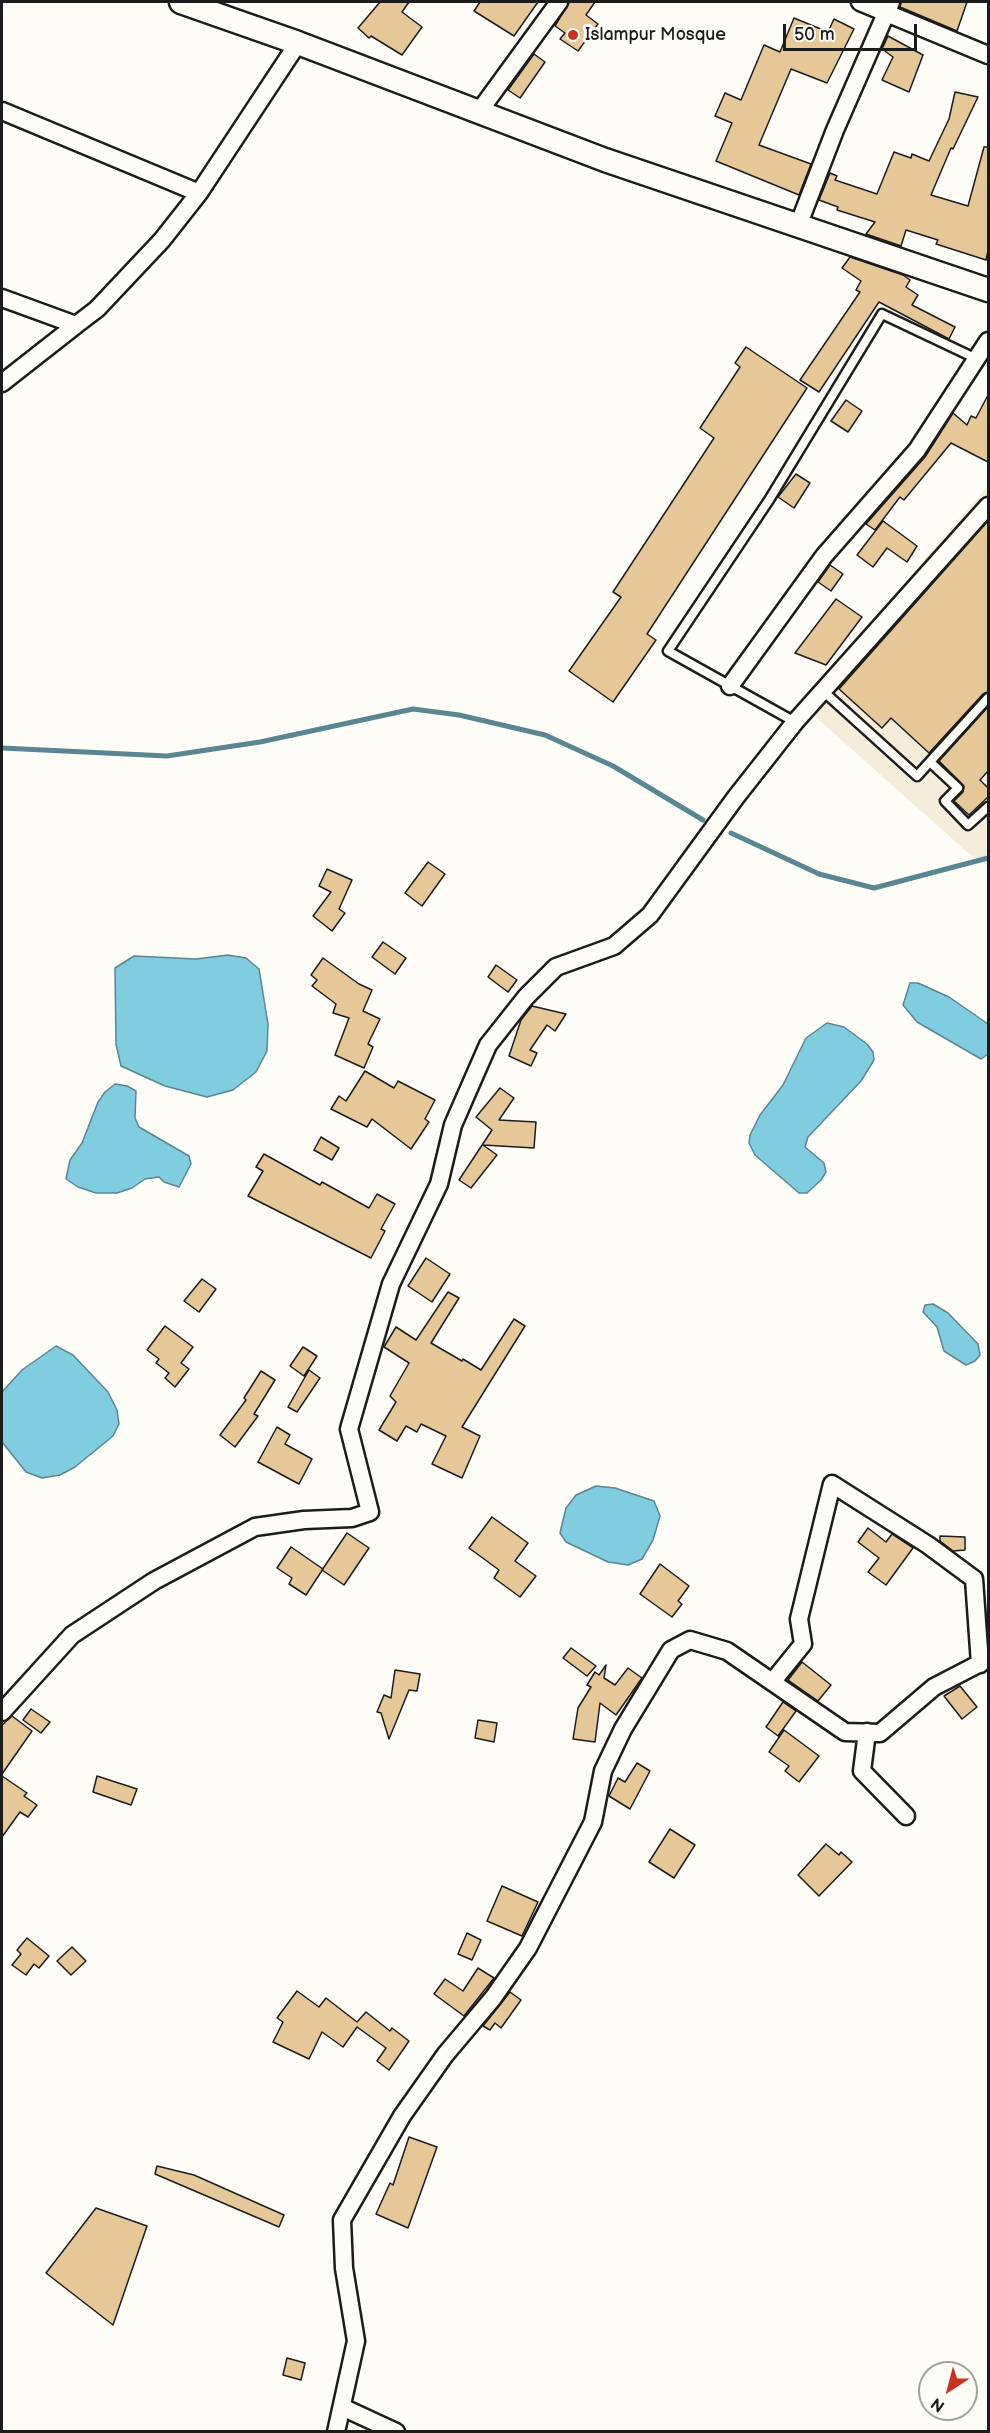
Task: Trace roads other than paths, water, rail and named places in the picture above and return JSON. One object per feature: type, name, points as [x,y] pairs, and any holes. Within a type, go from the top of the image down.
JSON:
[{"type":"street","points":[[181,2],[298,43],[478,113],[798,226],[987,285]]},
{"type":"street","points":[[478,113],[559,2]]},
{"type":"street","points":[[860,2],[888,7],[988,55]]},
{"type":"street","points":[[798,226],[835,130],[888,7]]},
{"type":"street","points":[[2,383],[97,309],[154,248],[199,193],[298,43]]},
{"type":"street","points":[[2,111],[199,193]]},
{"type":"street","points":[[2,298],[76,325]]},
{"type":"street","points":[[729,686],[824,556],[917,450],[988,341]]},
{"type":"street","points":[[2,1712],[72,1635],[173,1570],[255,1527],[304,1520],[352,1518],[370,1512],[349,1429],[391,1284],[439,1184],[453,1125],[488,1045],[526,997],[556,967],[614,946],[650,915],[736,797],[795,722],[988,506]]},
{"type":"street","points":[[336,2432],[356,2341],[344,2268],[342,2220],[402,2116],[445,2055],[493,1998],[528,1948],[593,1822],[603,1771],[623,1729],[671,1650],[690,1640],[727,1651],[845,1732],[880,1732],[934,1687],[984,1661],[974,1579],[928,1545],[832,1484],[800,1618],[803,1644],[773,1681]]},
{"type":"street","points":[[867,1732],[862,1771],[906,1816]]},
{"type":"street","points":[[342,2407],[396,2432]]},
{"type":"lane","points":[[795,722],[668,651],[769,500],[882,314],[977,359]]},
{"type":"lane","points":[[823,690],[917,776],[988,698]]},
{"type":"lane","points":[[930,762],[958,788],[945,801],[968,825],[988,807]]},
{"type":"water","points":[[228,955],[246,958],[259,969],[268,1024],[267,1051],[256,1072],[233,1090],[207,1097],[165,1086],[121,1066],[116,1044],[115,968],[134,956],[196,959]]},
{"type":"water","points":[[910,983],[918,983],[949,997],[988,1024],[988,1054],[981,1059],[917,1022],[903,1005]]},
{"type":"water","points":[[827,1023],[844,1027],[867,1044],[873,1052],[874,1060],[861,1081],[808,1137],[805,1147],[824,1163],[826,1172],[807,1193],[799,1193],[755,1155],[749,1143],[750,1135],[760,1115],[783,1085],[806,1038]]},
{"type":"water","points":[[115,1084],[127,1086],[136,1091],[135,1118],[139,1127],[189,1156],[191,1164],[179,1187],[164,1182],[159,1177],[145,1179],[132,1188],[117,1193],[96,1193],[78,1187],[66,1179],[70,1160],[82,1143],[98,1102]]},
{"type":"water","points":[[933,1304],[948,1313],[978,1344],[980,1355],[975,1361],[966,1365],[944,1351],[937,1327],[923,1312],[925,1305]]},
{"type":"water","points":[[56,1346],[73,1355],[108,1392],[117,1410],[119,1424],[113,1436],[75,1467],[60,1475],[42,1478],[26,1472],[2,1442],[2,1392],[22,1370]]},
{"type":"water","points":[[596,1486],[615,1488],[654,1501],[660,1516],[653,1540],[642,1559],[628,1565],[608,1562],[566,1542],[560,1533],[566,1508],[576,1495]]},
{"type":"waterway","points":[[2,748],[167,756],[260,742],[413,709],[459,715],[545,735],[613,766],[703,820]]},
{"type":"waterway","points":[[731,833],[819,874],[874,888],[988,858]]},
{"type":"place","name":"Islampur Mosque","points":[[573,35]]}]
